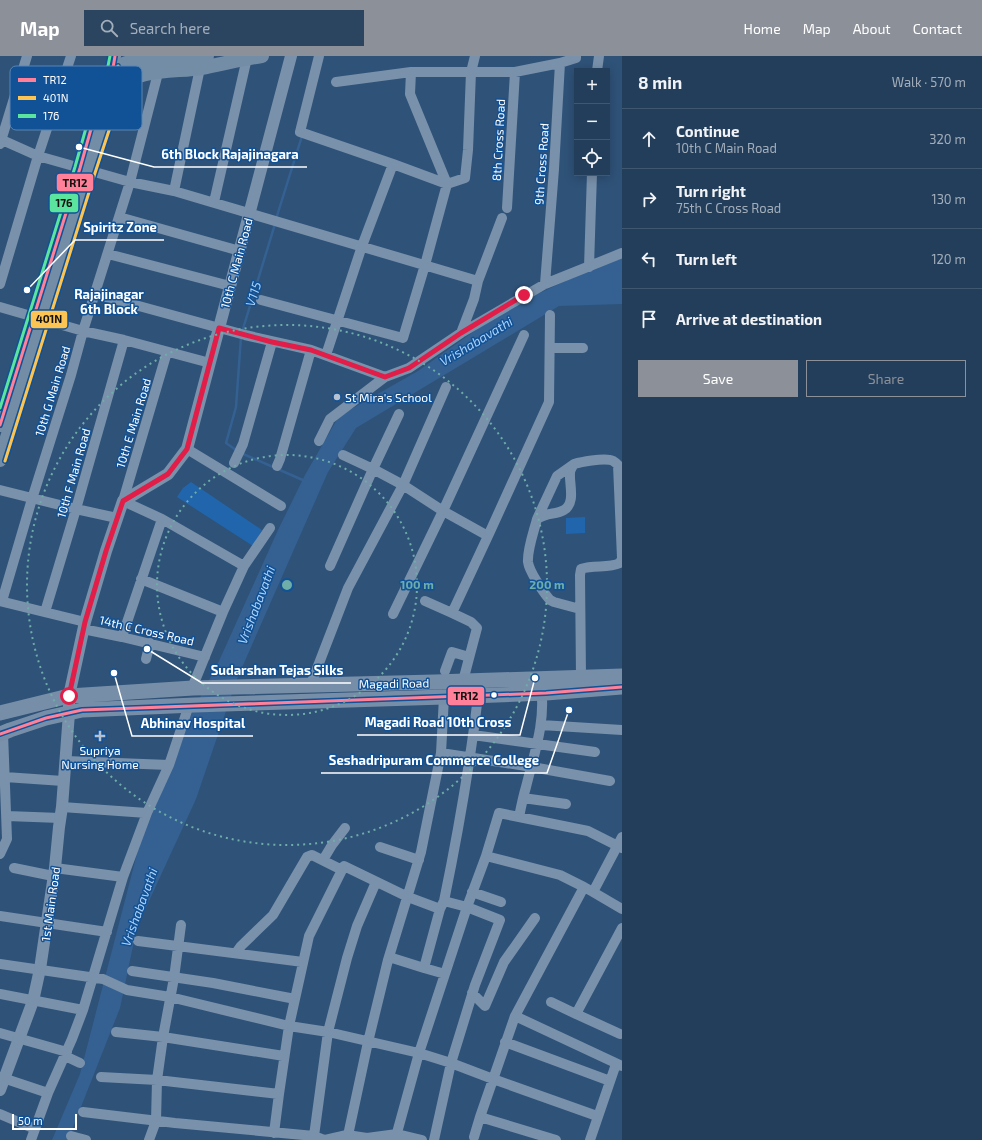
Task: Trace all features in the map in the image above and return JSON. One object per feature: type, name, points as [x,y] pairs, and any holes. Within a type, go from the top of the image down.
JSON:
[{"type":"main road","points":[[114,62],[204,62],[262,56]]},
{"type":"main road","points":[[142,75],[204,62]]},
{"type":"main road","points":[[85,169],[94,130]]},
{"type":"main road","points":[[0,425],[38,318],[85,169],[101,130]]},
{"type":"main road","points":[[0,460],[38,318]]},
{"type":"main road","name":"Magadi Road","points":[[1,733],[46,718],[82,710],[244,703],[478,696],[541,686],[581,677],[622,676]]},
{"type":"main road","name":"Magadi Road","points":[[0,713],[69,696],[196,688],[463,681],[541,686],[622,687]]},
{"type":"main road","points":[[193,705],[196,688]]},
{"type":"street","points":[[24,66],[27,56]]},
{"type":"street","points":[[68,66],[71,56]]},
{"type":"street","name":"10th C Main Road","points":[[123,501],[168,474],[187,449],[291,56]]},
{"type":"street","points":[[319,56],[304,133],[447,184],[465,178],[468,150],[471,72],[475,56]]},
{"type":"street","points":[[336,82],[411,72],[514,72],[560,63],[576,58],[576,56]]},
{"type":"street","points":[[597,68],[599,56]]},
{"type":"street","points":[[214,202],[247,58]]},
{"type":"street","points":[[174,191],[204,62]]},
{"type":"street","name":"9th Cross Road","points":[[545,284],[560,63]]},
{"type":"street","name":"10th G Main Road","points":[[1,601],[65,395],[83,331],[120,217],[158,72]]},
{"type":"street","points":[[261,300],[338,319],[403,338],[447,184],[410,94],[411,72]]},
{"type":"street","name":"8th Cross Road","points":[[508,208],[514,72]]},
{"type":"street","points":[[10,110],[0,141],[38,156],[130,182],[174,191],[214,202],[478,281]]},
{"type":"street","points":[[0,284],[47,130]]},
{"type":"street","points":[[326,355],[362,246],[393,164]]},
{"type":"street","points":[[589,267],[592,176]]},
{"type":"street","points":[[120,217],[240,251]]},
{"type":"street","points":[[461,333],[474,299],[478,281],[502,218]]},
{"type":"street","points":[[319,441],[330,419],[385,377],[409,368],[461,333],[545,284],[622,253]]},
{"type":"street","points":[[108,254],[230,286]]},
{"type":"street","points":[[95,294],[241,334],[311,350],[385,377]]},
{"type":"street","points":[[0,307],[83,331],[124,340],[210,364]]},
{"type":"street","points":[[452,614],[549,402],[550,315]]},
{"type":"street","points":[[393,614],[443,511],[524,335]]},
{"type":"street","name":"10th F Main Road","points":[[45,612],[124,340]]},
{"type":"street","points":[[238,455],[243,444],[272,342]]},
{"type":"street","points":[[550,348],[583,348]]},
{"type":"street","points":[[277,466],[311,350]]},
{"type":"street","name":"10th E Main Road","points":[[123,501],[167,352]]},
{"type":"street","points":[[311,684],[348,588],[403,485],[446,387]]},
{"type":"street","points":[[330,566],[399,414]]},
{"type":"street","points":[[187,449],[281,506]]},
{"type":"street","points":[[343,455],[403,485],[443,511],[488,536]]},
{"type":"street","points":[[580,609],[550,600],[532,571],[528,562],[529,553],[537,519],[558,476],[574,464],[580,462],[610,460],[618,465],[622,558],[620,563],[615,566],[587,567],[581,569],[581,677]]},
{"type":"street","points":[[537,519],[544,514],[564,510],[569,505],[571,500],[570,472],[574,464]]},
{"type":"street","points":[[0,490],[32,499],[117,518]]},
{"type":"street","points":[[69,696],[84,625],[123,501],[162,519],[244,566]]},
{"type":"street","points":[[122,637],[162,519]]},
{"type":"street","points":[[196,688],[205,657],[244,566],[270,528]]},
{"type":"street","points":[[141,579],[223,612]]},
{"type":"street","name":"14th C Cross Road","points":[[1,601],[45,612],[122,637],[205,657]]},
{"type":"street","points":[[424,601],[471,622],[477,628],[463,681]]},
{"type":"street","points":[[146,659],[150,643]]},
{"type":"street","points":[[445,671],[452,652],[469,657]]},
{"type":"street","points":[[519,817],[538,744],[541,725],[541,686]]},
{"type":"street","name":"1st Main Road","points":[[0,1090],[2,1077],[19,1039],[33,1001],[40,970],[61,812],[66,761],[69,696]]},
{"type":"street","points":[[424,968],[442,905],[461,817],[478,696]]},
{"type":"street","points":[[347,1138],[368,1042],[389,957],[419,860],[441,753],[444,697]]},
{"type":"street","points":[[31,1140],[48,1093],[66,1054],[97,978],[107,932],[123,877],[146,813],[169,765],[193,705]]},
{"type":"street","points":[[541,725],[622,730]]},
{"type":"street","points":[[0,854],[7,839],[5,777],[1,733]]},
{"type":"street","points":[[473,735],[596,752]]},
{"type":"street","points":[[441,753],[610,781]]},
{"type":"street","points":[[66,761],[169,765]]},
{"type":"street","points":[[5,777],[63,781]]},
{"type":"street","points":[[523,798],[566,804]]},
{"type":"street","points":[[7,816],[61,812],[146,813]]},
{"type":"street","points":[[396,1137],[419,1053],[472,892],[486,856],[499,813],[588,831],[621,843],[588,889],[514,1016],[474,1137]]},
{"type":"street","points":[[323,860],[345,828]]},
{"type":"street","points":[[380,847],[419,860]]},
{"type":"street","points":[[236,953],[241,946],[273,915],[307,857],[312,855],[342,870]]},
{"type":"street","points":[[486,856],[560,874],[620,904]]},
{"type":"street","points":[[274,1133],[289,1026],[309,936],[344,866],[408,897],[442,905],[467,907],[500,920],[472,993],[451,1063],[434,1140]]},
{"type":"street","points":[[14,868],[123,877]]},
{"type":"street","points":[[314,1136],[328,1032],[347,958],[357,926],[376,882]]},
{"type":"street","points":[[472,892],[501,902]]},
{"type":"street","points":[[0,916],[107,932]]},
{"type":"street","points":[[472,993],[485,1006],[504,962],[536,918]]},
{"type":"street","points":[[148,1140],[156,1121],[157,1080],[163,1036],[179,947],[181,925]]},
{"type":"street","points":[[576,1014],[622,928]]},
{"type":"street","points":[[138,941],[303,962]]},
{"type":"street","points":[[389,957],[445,974]]},
{"type":"street","points":[[0,964],[97,978],[127,990],[170,997],[289,1026],[328,1032],[419,1053],[598,1116]]},
{"type":"street","points":[[132,971],[213,983],[295,999]]},
{"type":"street","points":[[0,994],[83,1010]]},
{"type":"street","points":[[551,1002],[621,1033]]},
{"type":"street","points":[[514,1016],[619,1065],[610,1081],[590,1140]]},
{"type":"street","points":[[116,1032],[163,1036],[284,1056]]},
{"type":"street","points":[[0,1033],[66,1054],[80,1063]]},
{"type":"street","points":[[505,1042],[610,1081]]},
{"type":"street","points":[[2,1077],[48,1093]]},
{"type":"street","points":[[101,1077],[157,1080],[280,1094]]},
{"type":"street","points":[[83,1112],[156,1121],[314,1136],[324,1140],[396,1137],[422,1140]]},
{"type":"street","points":[[0,1114],[35,1129]]},
{"type":"street","points":[[480,1117],[556,1140]]},
{"type":"street","points":[[71,1136],[86,1140]]},
{"type":"shaded area","points":[[191,482],[262,530],[253,546],[177,497],[183,488]]},
{"type":"shaded area","points":[[585,517],[585,533],[566,534],[566,518]]},
{"type":"water","name":"Vrishabavathi","points":[[622,256],[622,304],[559,306],[356,428],[328,472],[237,679],[196,799],[137,927],[120,1008],[68,1140],[52,1140],[80,1074],[138,850],[191,715],[219,661],[278,530],[305,475],[339,416],[418,371],[504,310],[610,260]]},
{"type":"waterway","name":"V115","points":[[276,219],[302,136]]},
{"type":"waterway","name":"V115","points":[[242,332],[275,224]]},
{"type":"waterway","name":"V115","points":[[236,450],[226,443],[236,407],[241,337]]},
{"type":"waterway","name":"V115","points":[[241,453],[305,481]]},
{"type":"transit line","name":"176","points":[[108,66],[110,56]]},
{"type":"transit line","name":"TR12","points":[[113,66],[115,56]]},
{"type":"transit line","name":"176","points":[[0,408],[85,130]]},
{"type":"transit line","name":"TR12","points":[[0,425],[91,130]]},
{"type":"transit line","name":"401N","points":[[5,461],[109,130]]},
{"type":"transit line","name":"TR12","points":[[0,734],[46,718],[82,710],[546,693],[622,687]]},
{"type":"place","name":"6th Block Rajajinagara","points":[[79,147]]},
{"type":"place","name":"Spiritz Zone","points":[[27,290]]},
{"type":"place","name":"St Mira's School","points":[[337,397]]},
{"type":"place","name":"Sudarshan Tejas Silks","points":[[147,649]]},
{"type":"place","name":"Abhinav Hospital","points":[[114,673]]},
{"type":"place","name":"Magadi Road 10th Cross","points":[[535,678]]},
{"type":"place","name":"Seshadripuram Commerce College","points":[[569,710]]},
{"type":"place","name":"Supriya Nursing Home","points":[[100,736]]},
{"type":"district","name":"Rajajinagar 6th Block","points":[[109,302]]},
{"type":"route","points":[[69,696],[85,622],[106,551],[123,501],[159,478],[168,474],[187,449],[219,328],[245,336],[311,350],[385,377],[409,368],[461,333],[524,295]]}]
